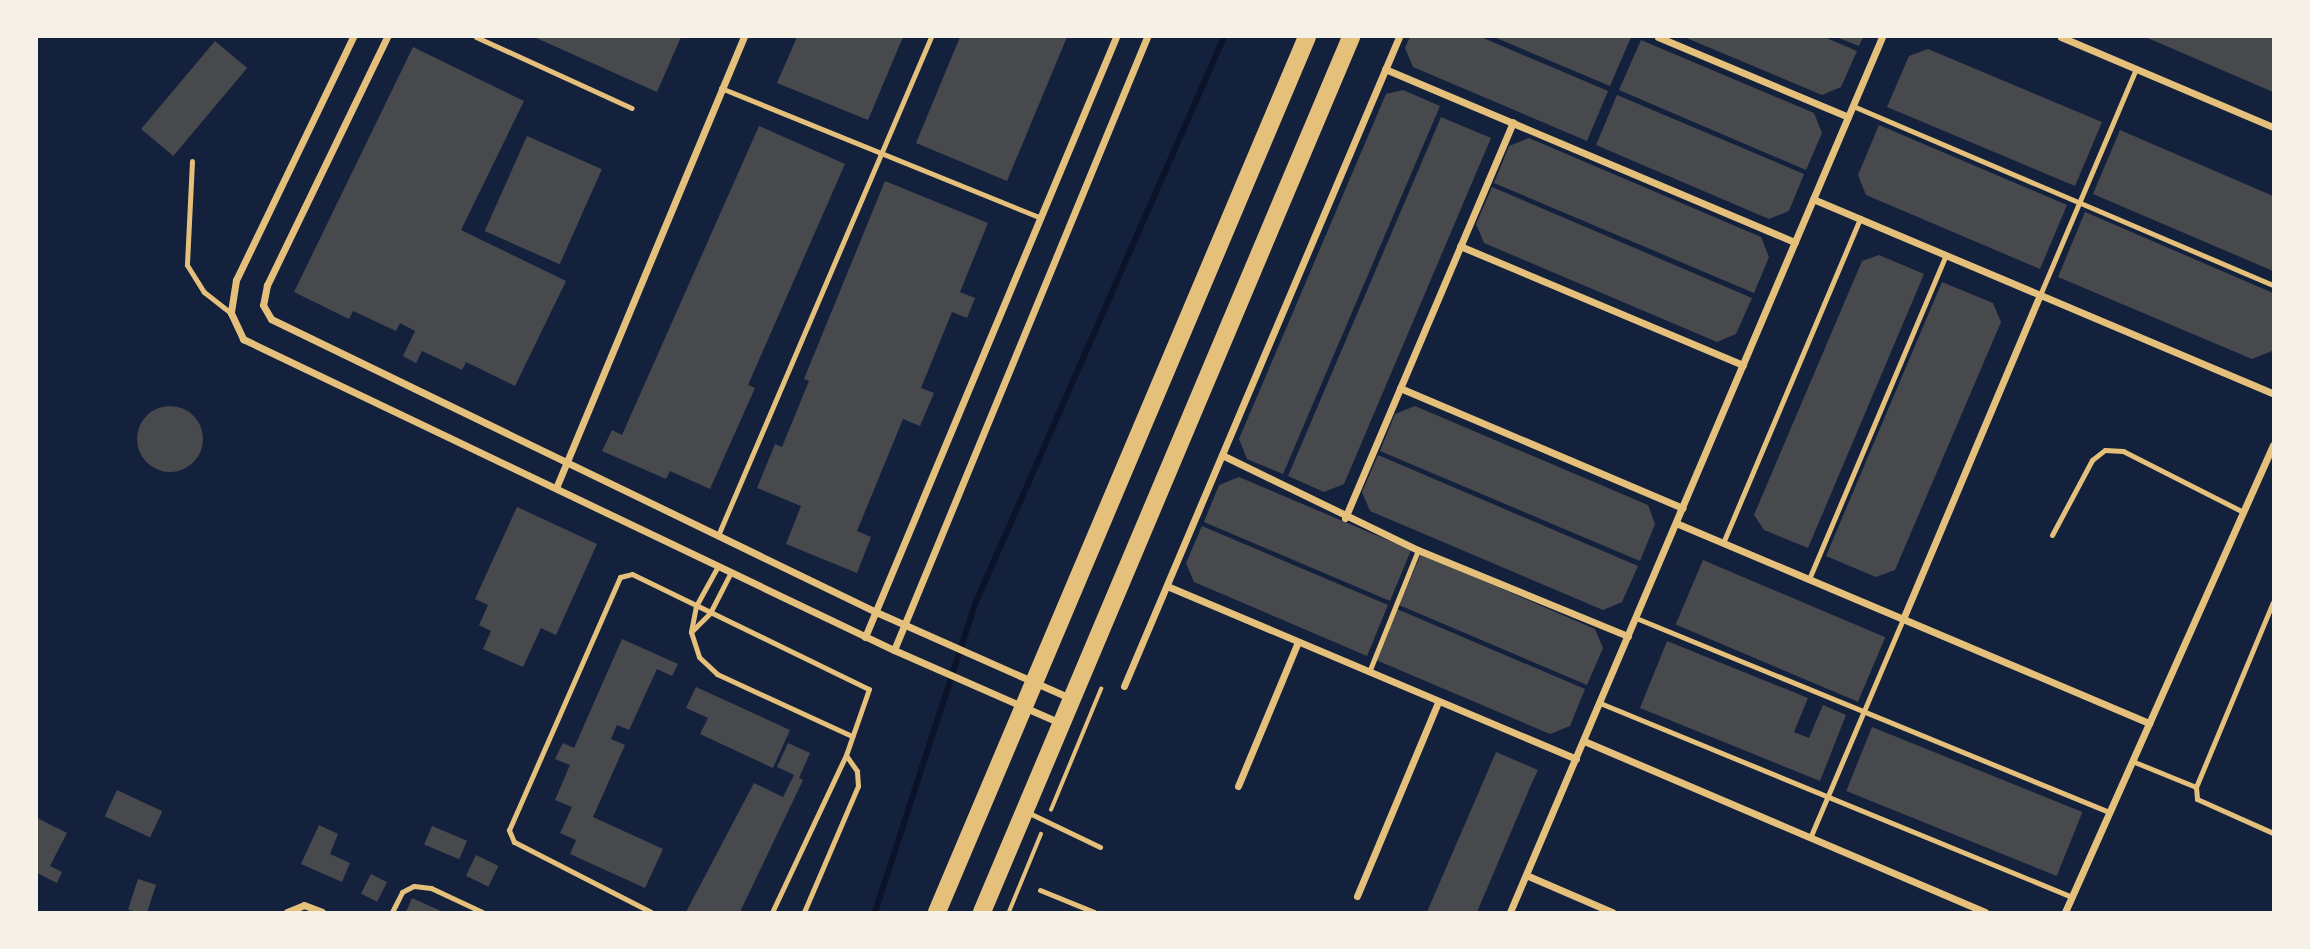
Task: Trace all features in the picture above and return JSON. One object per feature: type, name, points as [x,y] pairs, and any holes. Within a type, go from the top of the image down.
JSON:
[{"type":"main road","points":[[937,912],[1307,37]]},
{"type":"main road","points":[[982,912],[1352,37]]},
{"type":"street","points":[[353,37],[236,280],[231,313],[243,339],[865,637],[1061,724]]},
{"type":"street","points":[[387,37],[267,285],[262,305],[271,319],[568,459],[876,612],[1072,699]]},
{"type":"street","points":[[556,488],[744,37]]},
{"type":"street","points":[[865,637],[1115,37]]},
{"type":"street","points":[[894,650],[1147,37]]},
{"type":"street","points":[[1124,686],[1399,37]]},
{"type":"street","points":[[1658,37],[1848,117]]},
{"type":"street","points":[[1510,912],[1882,37]]},
{"type":"street","points":[[2061,37],[2273,127]]},
{"type":"street","points":[[1385,69],[1795,242]]},
{"type":"street","points":[[1345,518],[1513,122]]},
{"type":"street","points":[[1814,199],[2273,393]]},
{"type":"street","points":[[1460,246],[1743,365]]},
{"type":"street","points":[[1903,619],[2040,295]]},
{"type":"street","points":[[1400,388],[1683,508]]},
{"type":"street","points":[[2065,912],[2273,445]]},
{"type":"street","points":[[1222,455],[1345,518],[1628,636]]},
{"type":"street","points":[[1676,523],[2149,723]]},
{"type":"street","points":[[1167,586],[1576,759]]},
{"type":"street","points":[[1238,786],[1298,642]]},
{"type":"street","points":[[1357,897],[1438,702]]},
{"type":"street","points":[[1584,741],[1985,912]]},
{"type":"street","points":[[1526,875],[1612,912]]},
{"type":"street","points":[[287,912],[304,905],[318,911]]},
{"type":"lane","points":[[476,37],[632,108]]},
{"type":"lane","points":[[719,533],[931,37]]},
{"type":"lane","points":[[2040,295],[2136,69]]},
{"type":"lane","points":[[721,88],[1039,217]]},
{"type":"lane","points":[[1853,106],[2273,285]]},
{"type":"lane","points":[[192,161],[187,265],[204,292],[231,313]]},
{"type":"lane","points":[[1723,542],[1860,218]]},
{"type":"lane","points":[[1809,579],[1946,255]]},
{"type":"lane","points":[[2052,535],[2092,460],[2105,450],[2123,451],[2243,512]]},
{"type":"lane","points":[[1369,672],[1418,550]]},
{"type":"lane","points":[[718,566],[696,606],[691,632],[699,657],[718,674],[852,736]]},
{"type":"lane","points":[[691,632],[710,613],[731,572]]},
{"type":"lane","points":[[651,912],[514,842],[509,830],[621,577],[632,574],[710,613],[864,683],[870,695],[846,755],[772,912]]},
{"type":"lane","points":[[2273,602],[2196,787],[2197,799],[2273,832]]},
{"type":"lane","points":[[1636,618],[1863,714],[2109,812]]},
{"type":"lane","points":[[1810,839],[1903,619]]},
{"type":"lane","points":[[1600,703],[2072,897]]},
{"type":"lane","points":[[804,912],[858,786],[857,771],[846,755]]},
{"type":"lane","points":[[2132,761],[2196,787]]},
{"type":"lane","points":[[1024,811],[1100,847]]},
{"type":"lane","points":[[392,912],[402,892],[414,886],[431,888],[482,912]]},
{"type":"lane","points":[[1040,890],[1094,912]]},
{"type":"path","points":[[1009,912],[1101,689]]},
{"type":"building","points":[[534,37],[681,37],[657,92]]},
{"type":"building","points":[[797,37],[903,37],[868,120],[777,83]]},
{"type":"building","points":[[960,37],[1067,37],[1007,181],[916,143]]},
{"type":"building","points":[[1410,37],[1481,37],[1608,91],[1587,141],[1413,67],[1405,48]]},
{"type":"building","points":[[1494,37],[1631,37],[1610,86]]},
{"type":"building","points":[[1684,37],[1824,37],[1857,51],[1841,87],[1822,95]]},
{"type":"building","points":[[1836,37],[1863,37],[1859,46]]},
{"type":"building","points":[[2145,37],[2273,37],[2273,92],[2157,42]]},
{"type":"building","points":[[1641,40],[1814,113],[1822,133],[1806,170],[1619,90]]},
{"type":"building","points":[[215,41],[247,68],[173,156],[141,129]]},
{"type":"building","points":[[413,47],[524,101],[461,230],[566,281],[515,386],[466,362],[462,370],[422,351],[416,363],[403,356],[415,331],[400,323],[396,331],[353,311],[349,319],[294,292]]},
{"type":"building","points":[[1928,49],[2102,122],[2075,186],[1887,107],[1909,56]]},
{"type":"building","points":[[1403,90],[1440,106],[1283,474],[1247,459],[1239,439],[1386,94]]},
{"type":"building","points":[[1617,95],[1804,174],[1789,211],[1769,219],[1596,145]]},
{"type":"building","points":[[1441,117],[1491,138],[1344,484],[1324,492],[1288,476]]},
{"type":"building","points":[[1879,125],[2067,205],[2040,269],[1866,195],[1858,175]]},
{"type":"building","points":[[759,126],[845,164],[748,385],[755,388],[710,489],[670,471],[666,479],[602,451],[612,430],[622,435]]},
{"type":"building","points":[[2120,130],[2273,196],[2273,271],[2093,194]]},
{"type":"building","points":[[527,136],[602,169],[560,264],[485,231]]},
{"type":"building","points":[[1529,138],[1761,237],[1769,257],[1754,293],[1494,183],[1509,146]]},
{"type":"building","points":[[885,181],[988,223],[960,292],[975,298],[967,318],[952,312],[921,388],[934,393],[920,426],[903,419],[857,531],[871,537],[857,573],[786,544],[801,506],[757,488],[775,444],[782,447],[809,381],[804,379]]},
{"type":"building","points":[[1492,187],[1752,298],[1736,334],[1717,342],[1484,243],[1476,224]]},
{"type":"building","points":[[2085,212],[2273,293],[2272,351],[2252,359],[2058,277]]},
{"type":"building","points":[[1879,255],[1924,274],[1808,548],[1764,530],[1754,515],[1862,261]]},
{"type":"building","points":[[1942,282],[1993,303],[2001,322],[1895,570],[1876,577],[1826,556]]},
{"type":"building","points":[[170,406],[193,416],[203,439],[193,462],[170,472],[147,462],[137,439],[147,416]]},
{"type":"building","points":[[1415,406],[1648,505],[1655,524],[1640,561],[1380,451],[1395,414]]},
{"type":"building","points":[[1378,455],[1638,566],[1622,602],[1603,610],[1370,511],[1362,492]]},
{"type":"building","points":[[1239,477],[1411,550],[1390,601],[1204,522],[1219,485]]},
{"type":"building","points":[[517,507],[597,544],[556,635],[541,628],[523,667],[483,649],[491,631],[479,625],[488,605],[475,599]]},
{"type":"building","points":[[1202,526],[1388,605],[1367,656],[1194,582],[1186,563]]},
{"type":"building","points":[[1421,554],[1595,629],[1603,648],[1587,685],[1399,605]]},
{"type":"building","points":[[1703,560],[1885,637],[1858,702],[1676,624]]},
{"type":"building","points":[[1397,609],[1585,689],[1570,726],[1550,734],[1376,660]]},
{"type":"building","points":[[622,639],[678,664],[672,676],[657,669],[629,730],[617,725],[611,739],[625,745],[593,817],[663,849],[645,888],[570,854],[576,840],[560,833],[572,807],[555,800],[570,765],[555,759],[563,743],[574,748]]},
{"type":"building","points":[[1667,641],[1808,698],[1794,732],[1809,738],[1823,705],[1846,715],[1820,781],[1640,708]]},
{"type":"building","points":[[696,687],[790,730],[773,768],[700,734],[708,718],[686,708]]},
{"type":"building","points":[[1872,727],[2082,812],[2057,876],[1846,791]]},
{"type":"building","points":[[788,743],[810,753],[799,778],[803,780],[740,912],[686,912],[754,783],[783,797],[794,775],[777,767]]},
{"type":"building","points":[[1496,752],[1538,770],[1477,912],[1427,912]]},
{"type":"building","points":[[117,790],[162,811],[150,837],[105,816]]},
{"type":"building","points":[[37,818],[67,833],[50,866],[62,872],[57,883],[37,873]]},
{"type":"building","points":[[319,825],[338,834],[330,854],[350,863],[342,882],[301,864]]},
{"type":"building","points":[[432,826],[467,841],[459,859],[424,844]]},
{"type":"building","points":[[476,855],[498,866],[488,887],[466,876]]},
{"type":"building","points":[[371,874],[387,882],[377,902],[361,894]]},
{"type":"building","points":[[138,879],[156,885],[147,912],[128,909]]},
{"type":"building","points":[[412,898],[443,912],[406,912]]},
{"type":"waterway","points":[[875,912],[976,602],[1224,37]]}]
